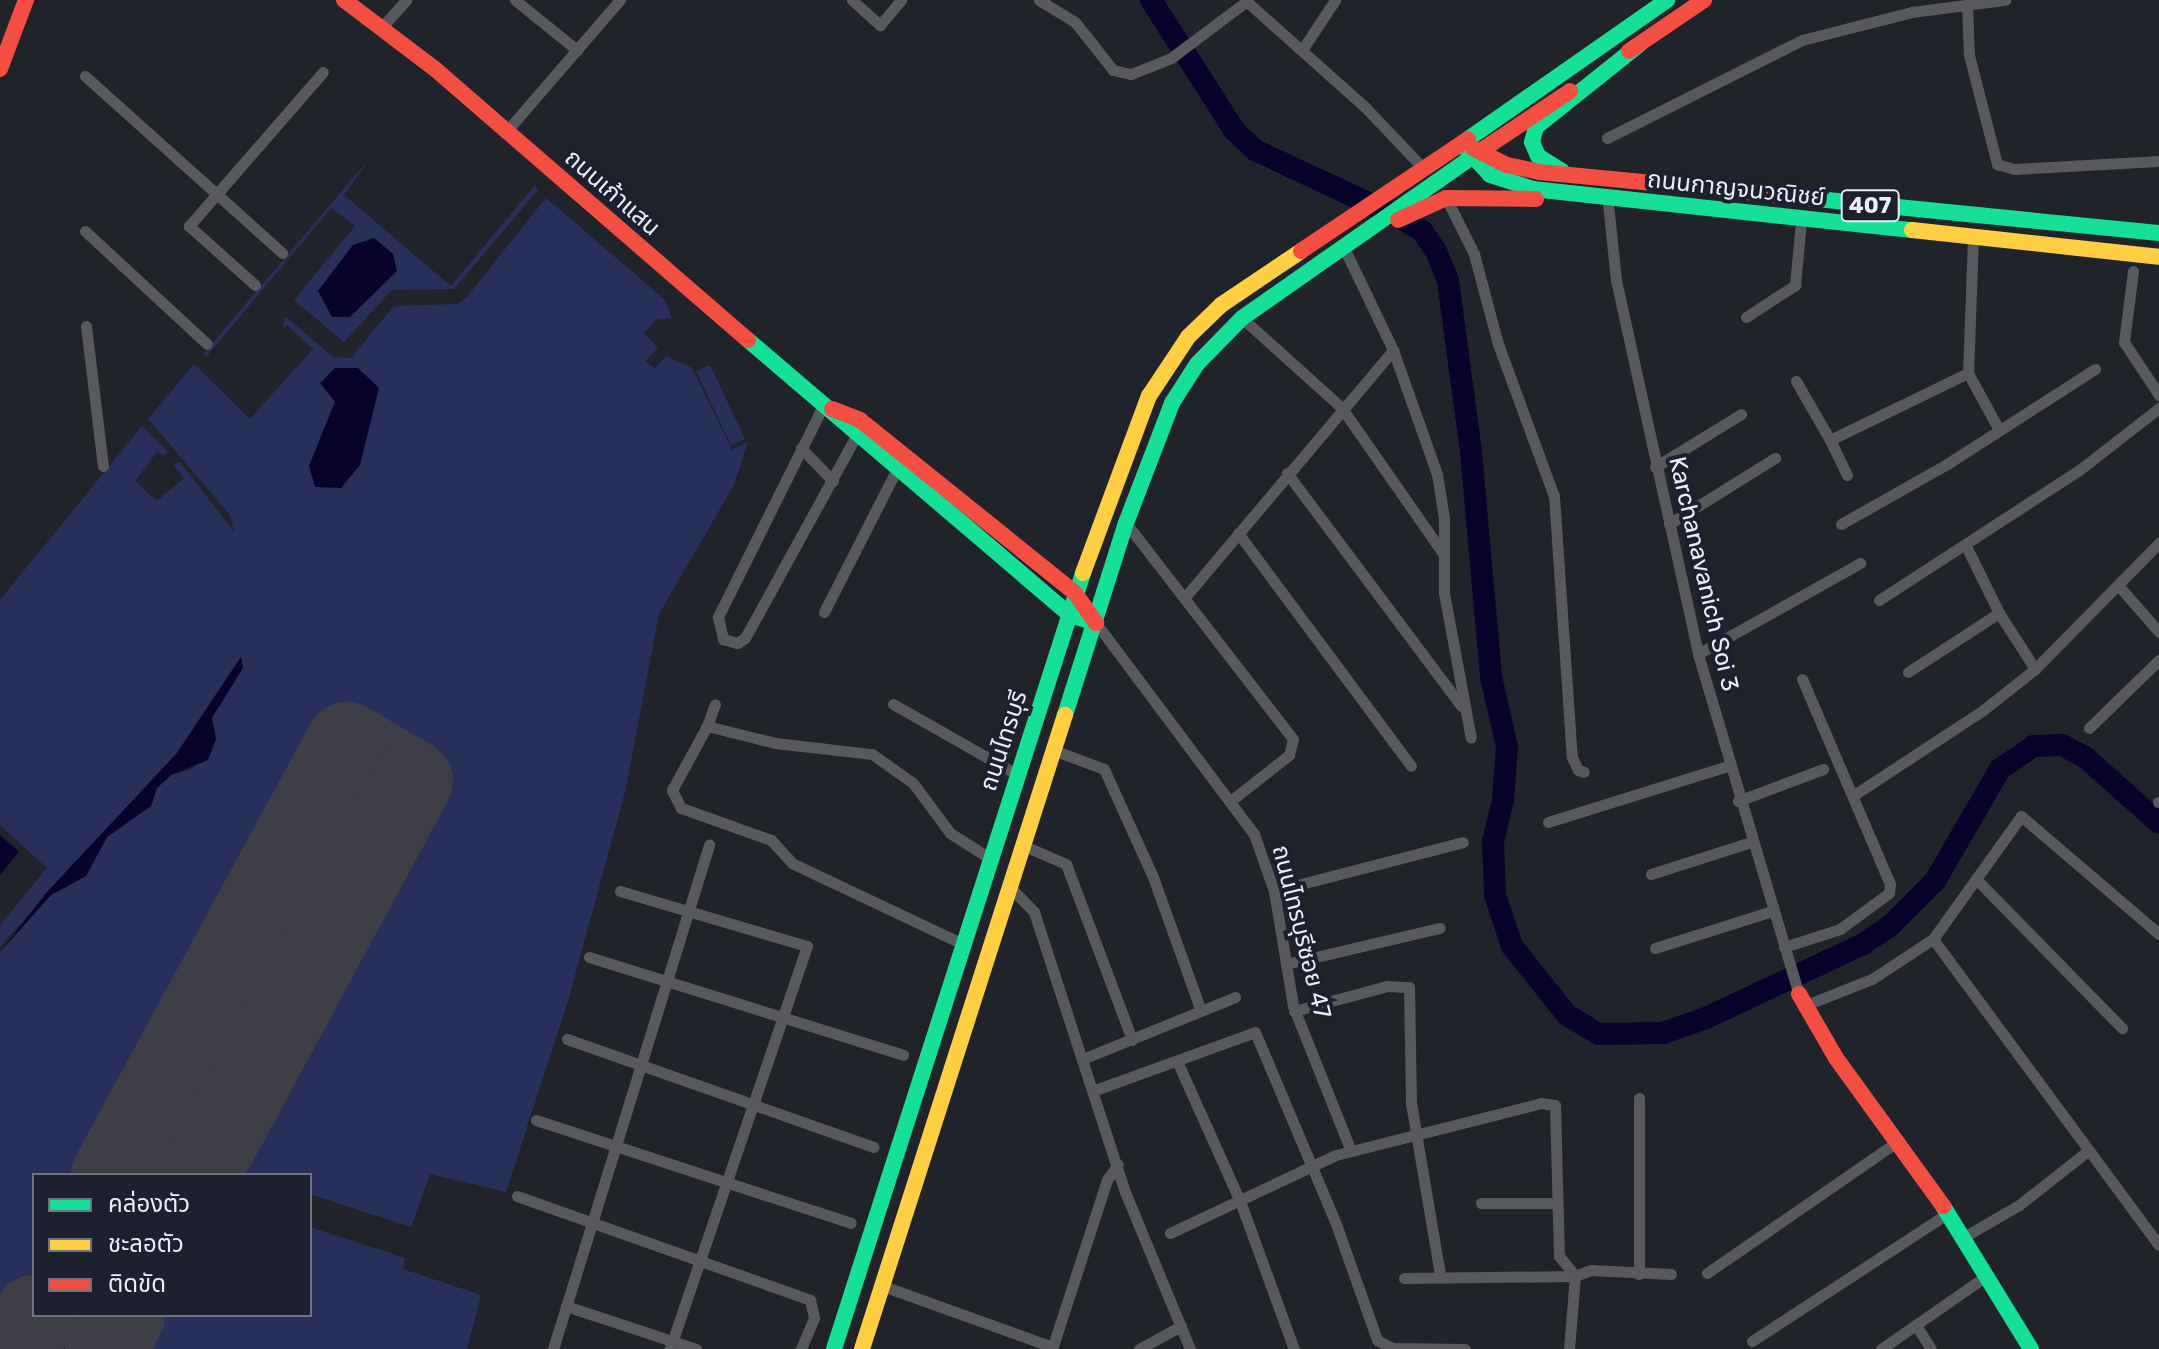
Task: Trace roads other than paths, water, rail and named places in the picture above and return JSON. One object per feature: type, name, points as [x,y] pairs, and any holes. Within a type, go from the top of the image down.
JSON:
[{"type":"main road","points":[[0,68],[24,0]]},
{"type":"main road","name":"ถนนเก้าแสน","points":[[344,0],[505,133],[856,436],[1070,615]]},
{"type":"main road","name":"ถนนเก้าแสน","points":[[354,0],[374,23]]},
{"type":"main road","points":[[1418,202],[1471,149],[1648,5],[1667,0]]},
{"type":"main road","points":[[1471,149],[1640,44],[1704,0]]},
{"type":"main road","points":[[1581,176],[1542,162],[1532,142],[1536,127],[1640,44]]},
{"type":"main road","name":"ถนนไทรบุรี","points":[[834,1349],[1075,593],[1129,440],[1166,365],[1221,305],[1335,224],[1444,156],[1471,149]]},
{"type":"main road","name":"ถนนกาญจนวณิชย์","points":[[1471,149],[1507,165],[1581,176],[2159,233]]},
{"type":"main road","name":"ถนนกาญจนวณิชย์","points":[[1471,149],[1490,175],[1533,189],[1801,221],[2159,257]]},
{"type":"main road","points":[[1418,202],[1488,195],[1658,205]]},
{"type":"main road","name":"ถนนไทรบุรี","points":[[862,1349],[1126,523],[1172,403],[1197,364],[1242,318],[1346,246],[1418,202]]},
{"type":"main road","name":"ถนนเก้าแสน","points":[[823,406],[860,420],[1075,593],[1096,623]]},
{"type":"main road","points":[[1070,615],[1096,623]]},
{"type":"main road","points":[[1802,1000],[1948,1213],[2031,1349]]},
{"type":"street","points":[[374,23],[406,0]]},
{"type":"street","points":[[515,0],[577,50]]},
{"type":"street","points":[[505,133],[620,0]]},
{"type":"street","points":[[852,0],[880,25],[901,0]]},
{"type":"street","points":[[1039,0],[1075,22],[1105,63],[1122,74],[1171,58],[1246,1],[1302,50],[1418,172]]},
{"type":"street","points":[[1302,50],[1335,0]]},
{"type":"street","points":[[1607,138],[1802,40],[1912,12],[2005,0]]},
{"type":"street","points":[[1967,5],[1969,55],[1997,164],[2014,169],[2159,161]]},
{"type":"street","points":[[255,285],[189,226],[323,72]]},
{"type":"street","points":[[85,76],[282,253]]},
{"type":"street","points":[[1446,198],[1474,254],[1498,344],[1554,496],[1572,757],[1584,772]]},
{"type":"street","name":"Karchanavanich Soi 3","points":[[1608,204],[1616,280],[1698,654],[1738,801],[1802,1000]]},
{"type":"street","points":[[1746,317],[1795,285],[1801,221]]},
{"type":"street","points":[[85,231],[207,344]]},
{"type":"street","points":[[1973,238],[1968,373],[1998,428]]},
{"type":"street","points":[[1346,246],[1393,350],[1437,474],[1444,593],[1471,738]]},
{"type":"street","points":[[2133,271],[2124,342],[2159,395]]},
{"type":"street","points":[[1242,318],[1341,407],[1444,554]]},
{"type":"street","points":[[86,326],[103,466]]},
{"type":"street","points":[[1186,596],[1341,407],[1393,350]]},
{"type":"street","points":[[1841,524],[1947,464],[1998,428],[2095,369]]},
{"type":"street","points":[[1830,440],[1968,373]]},
{"type":"street","points":[[1796,381],[1847,475]]},
{"type":"street","points":[[823,406],[718,617],[723,639],[733,643],[745,638],[856,436]]},
{"type":"street","points":[[1879,600],[2078,471],[2159,408]]},
{"type":"street","points":[[1655,467],[1741,414]]},
{"type":"street","points":[[801,448],[833,481]]},
{"type":"street","points":[[1669,524],[1775,458]]},
{"type":"street","points":[[824,612],[897,469]]},
{"type":"street","points":[[1287,473],[1464,709]]},
{"type":"street","points":[[1126,523],[1186,596],[1293,739],[1289,755],[1233,799]]},
{"type":"street","points":[[1238,533],[1411,766]]},
{"type":"street","points":[[1854,795],[1982,711],[2035,669],[2159,543]]},
{"type":"street","points":[[1966,546],[1999,613],[2035,669]]},
{"type":"street","points":[[1698,654],[1860,563]]},
{"type":"street","points":[[2118,585],[2159,632]]},
{"type":"street","points":[[1908,672],[1999,613]]},
{"type":"street","name":"ถนนไทรบุรีซอย 47","points":[[1096,623],[1233,799],[1254,834],[1274,891],[1294,1011],[1351,1151]]},
{"type":"street","points":[[2089,728],[2159,660]]},
{"type":"street","points":[[1784,947],[1840,929],[1889,893],[1890,884],[1802,679]]},
{"type":"street","points":[[715,704],[707,726],[672,790],[681,808],[771,840],[792,863],[963,944]]},
{"type":"street","points":[[893,704],[1018,775]]},
{"type":"street","points":[[707,726],[775,743],[881,758],[913,783],[950,833],[991,859]]},
{"type":"street","points":[[1053,750],[1104,769],[1153,877],[1201,1011]]},
{"type":"street","points":[[1548,822],[1728,766]]},
{"type":"street","points":[[1738,801],[1823,769]]},
{"type":"street","points":[[1802,1000],[1872,979],[1933,939],[1978,881],[2021,816],[2159,934]]},
{"type":"street","points":[[1274,891],[1463,842]]},
{"type":"street","points":[[1651,874],[1751,842]]},
{"type":"street","points":[[553,1349],[619,1145],[709,845]]},
{"type":"street","points":[[1022,845],[1066,864],[1132,1040]]},
{"type":"street","points":[[1978,881],[2122,1028]]},
{"type":"street","points":[[1010,887],[1034,912],[1118,1164],[1190,1349]]},
{"type":"street","points":[[620,891],[807,946],[697,1262],[671,1346]]},
{"type":"street","points":[[1655,948],[1772,911]]},
{"type":"street","points":[[1286,964],[1440,928]]},
{"type":"street","points":[[1933,939],[2157,1238]]},
{"type":"street","points":[[589,957],[903,1055]]},
{"type":"street","points":[[1294,1011],[1407,983],[1415,1134],[1440,1275]]},
{"type":"street","points":[[1085,1058],[1235,997]]},
{"type":"street","points":[[1095,1090],[1255,1032],[1312,1165],[1377,1340],[1392,1348],[1465,1349]]},
{"type":"street","points":[[567,1039],[874,1147]]},
{"type":"street","points":[[1177,1061],[1240,1201],[1294,1349]]},
{"type":"street","points":[[1639,1098],[1639,1274]]},
{"type":"street","points":[[1170,1233],[1312,1165],[1351,1151],[1550,1101],[1557,1113],[1559,1256],[1575,1276],[1569,1349]]},
{"type":"street","points":[[536,1120],[851,1223]]},
{"type":"street","points":[[1707,1273],[1897,1142]]},
{"type":"street","points":[[1962,1238],[2019,1205],[2089,1150]]},
{"type":"street","points":[[883,1286],[1052,1348],[1107,1180],[1118,1164]]},
{"type":"street","points":[[517,1196],[810,1300],[814,1318],[801,1349]]},
{"type":"street","points":[[1481,1203],[1557,1203]]},
{"type":"street","points":[[1752,1341],[1948,1213]]},
{"type":"street","points":[[1404,1278],[1440,1275],[1575,1276],[1591,1270],[1671,1274]]},
{"type":"street","points":[[1881,1349],[1986,1276]]},
{"type":"street","points":[[566,1306],[671,1346],[696,1349]]},
{"type":"street","points":[[1916,1325],[1931,1349]]},
{"type":"street","points":[[1139,1349],[1181,1326]]},
{"type":"waterway","points":[[1151,0],[1234,130],[1255,150],[1398,217],[1422,231],[1436,251],[1448,281],[1471,452],[1491,677],[1507,747],[1503,800],[1493,842],[1495,895],[1512,946],[1567,1015],[1599,1034],[1663,1033],[1706,1018],[1863,944],[1890,926],[1935,881],[2000,769],[2034,746],[2062,745],[2085,757],[2159,823]]}]
